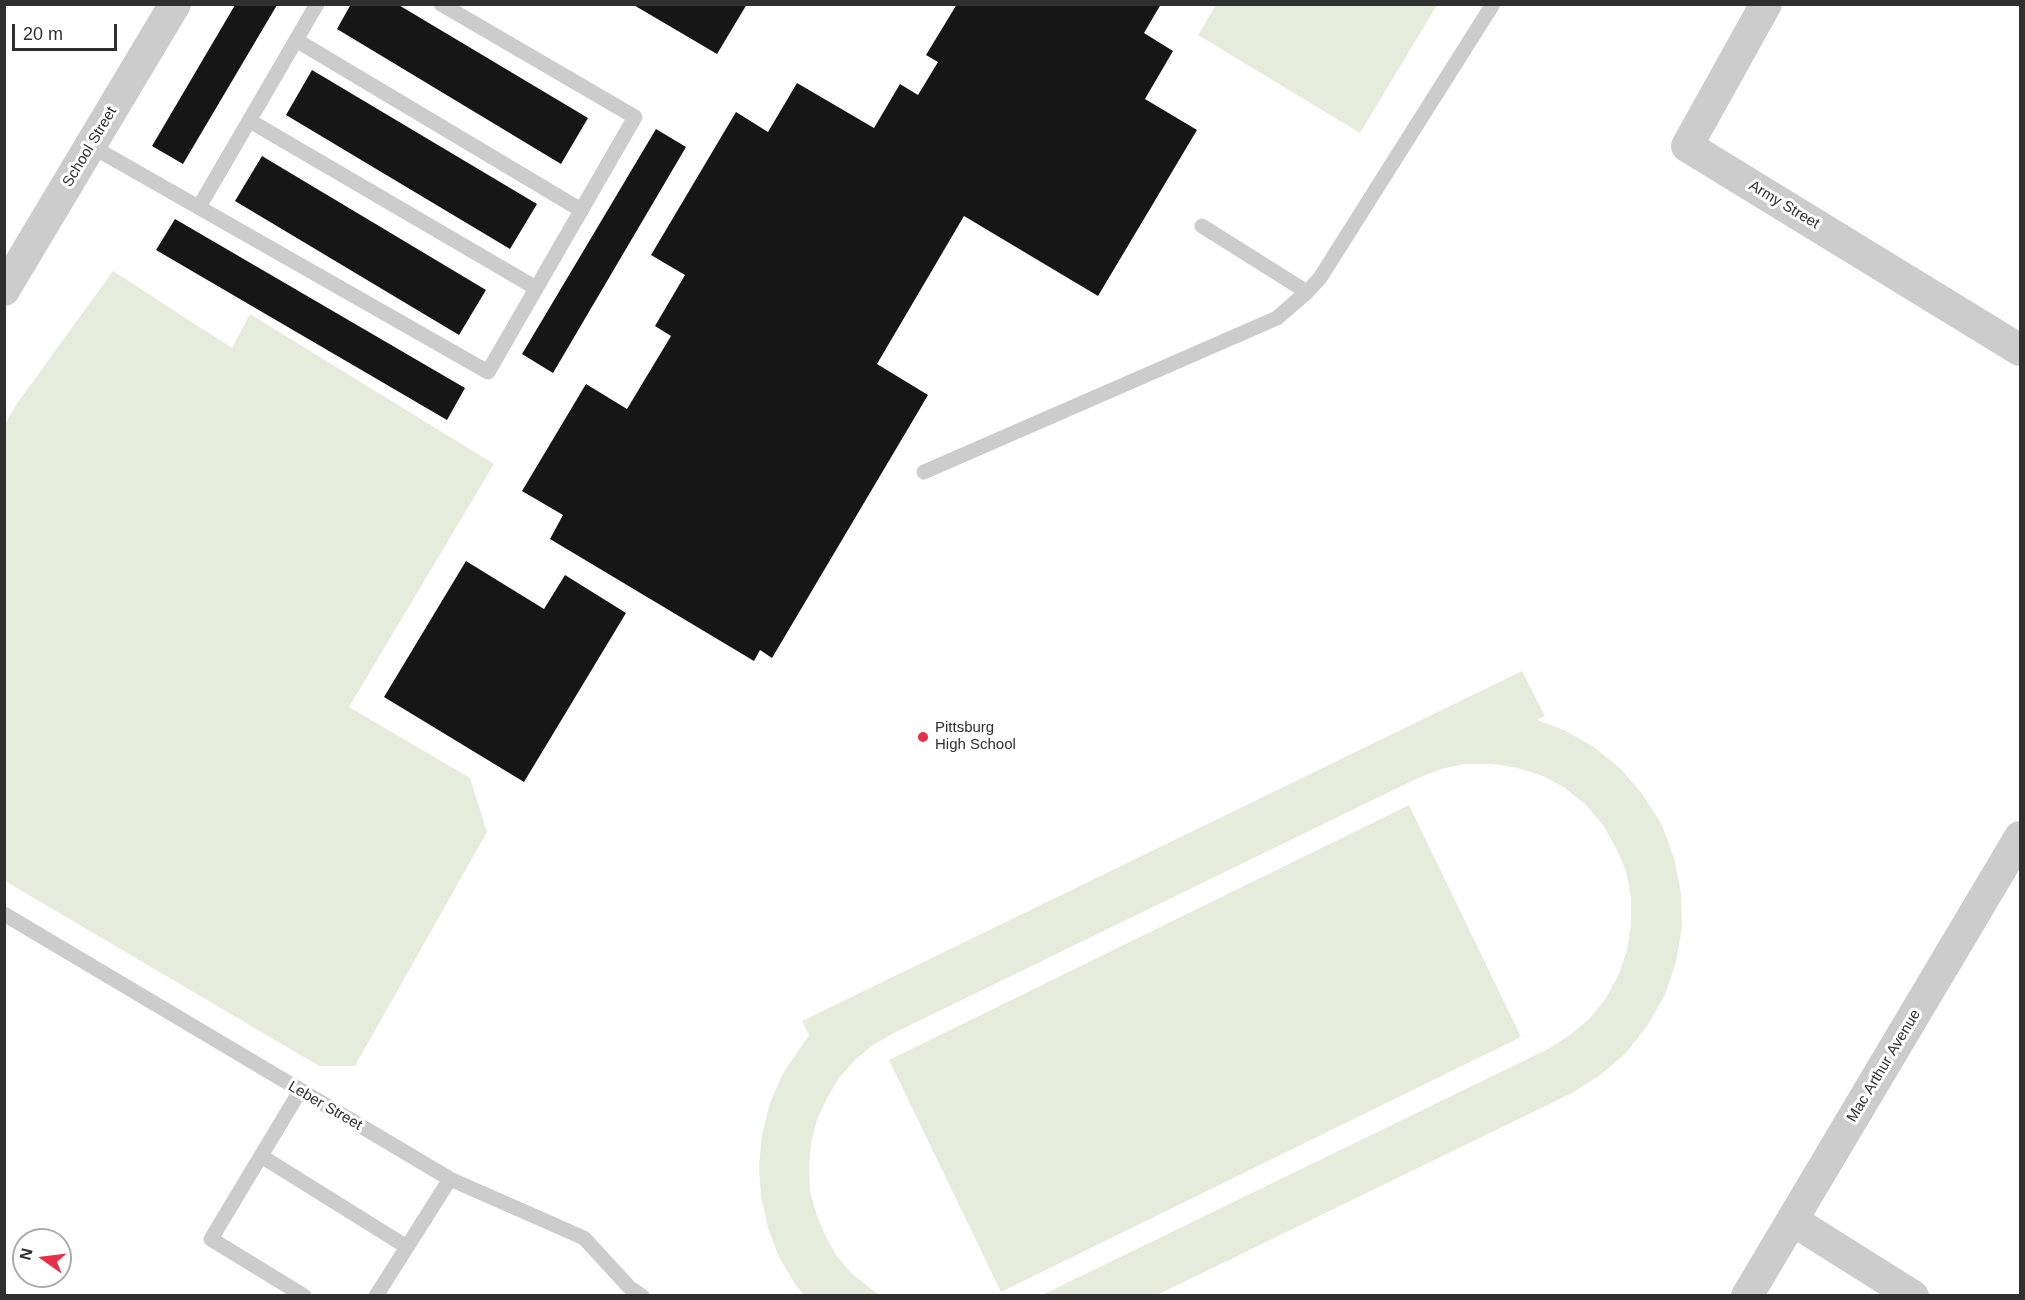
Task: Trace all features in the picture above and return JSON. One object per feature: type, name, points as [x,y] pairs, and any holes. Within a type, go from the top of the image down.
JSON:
[{"type":"street","name":"School Street","points":[[4,290],[175,4]]},
{"type":"street","name":"Army Street","points":[[1766,4],[1687,146],[2020,350]]},
{"type":"street","name":"Mac Arthur Avenue","points":[[1747,1296],[2020,837]]},
{"type":"street","points":[[1792,1220],[1912,1296]]},
{"type":"lane","points":[[199,207],[316,4]]},
{"type":"lane","points":[[91,146],[488,372],[635,117],[441,4]]},
{"type":"lane","points":[[924,472],[1277,318],[1320,278],[1493,4]]},
{"type":"lane","points":[[296,40],[581,210]]},
{"type":"lane","points":[[250,121],[536,288]]},
{"type":"lane","points":[[1202,226],[1307,292]]},
{"type":"lane","name":"Leber Street","points":[[4,914],[450,1179],[584,1238],[630,1288],[642,1296]]},
{"type":"lane","points":[[300,1091],[211,1239],[304,1296]]},
{"type":"lane","points":[[261,1156],[407,1247]]},
{"type":"lane","points":[[376,1296],[450,1179]]},
{"type":"green space","points":[[1216,5],[1437,5],[1360,133],[1198,35]]},
{"type":"green space","points":[[113,271],[232,348],[250,314],[494,464],[349,707],[470,778],[487,832],[355,1066],[319,1066],[5,881],[5,424],[16,405]]},
{"type":"green space","points":[[1522,671],[1545,716],[1537,720],[1564,730],[1594,747],[1621,769],[1643,795],[1662,825],[1674,858],[1681,892],[1682,927],[1676,962],[1665,995],[1647,1026],[1626,1053],[1599,1076],[1570,1094],[1157,1295],[1042,1295],[1548,1049],[1570,1035],[1590,1018],[1606,998],[1619,974],[1627,950],[1631,924],[1631,898],[1626,871],[1603,825],[1586,805],[1565,788],[1543,776],[1518,768],[1492,764],[1465,764],[1441,769],[1416,779],[873,1045],[839,1078],[827,1098],[817,1120],[811,1143],[809,1166],[810,1190],[825,1235],[836,1255],[851,1273],[879,1295],[804,1295],[779,1257],[768,1228],[761,1197],[759,1166],[762,1134],[770,1103],[782,1075],[809,1035],[802,1021]]},
{"type":"green space","points":[[1409,805],[1521,1037],[1001,1292],[889,1060]]},
{"type":"building","points":[[351,4],[397,4],[588,118],[561,164],[337,29]]},
{"type":"building","points":[[632,4],[747,4],[717,54]]},
{"type":"building","points":[[957,4],[1161,4],[1144,33],[1173,51],[1145,99],[1197,130],[1098,296],[964,216],[877,364],[928,395],[772,658],[760,650],[754,661],[550,539],[563,515],[522,491],[586,384],[627,409],[671,336],[655,326],[685,275],[651,255],[736,112],[768,132],[797,83],[874,128],[900,84],[918,95],[938,62],[926,55]]},
{"type":"building","points":[[235,5],[277,5],[183,164],[152,146]]},
{"type":"building","points":[[312,70],[537,204],[510,249],[286,115]]},
{"type":"building","points":[[656,129],[686,147],[553,373],[522,354]]},
{"type":"building","points":[[262,156],[486,290],[459,335],[235,201]]},
{"type":"building","points":[[175,219],[465,388],[447,420],[156,250]]},
{"type":"building","points":[[466,561],[544,609],[565,575],[626,613],[524,782],[384,697]]},
{"type":"place","name":"Pittsburg High School","points":[[923,737]]}]
